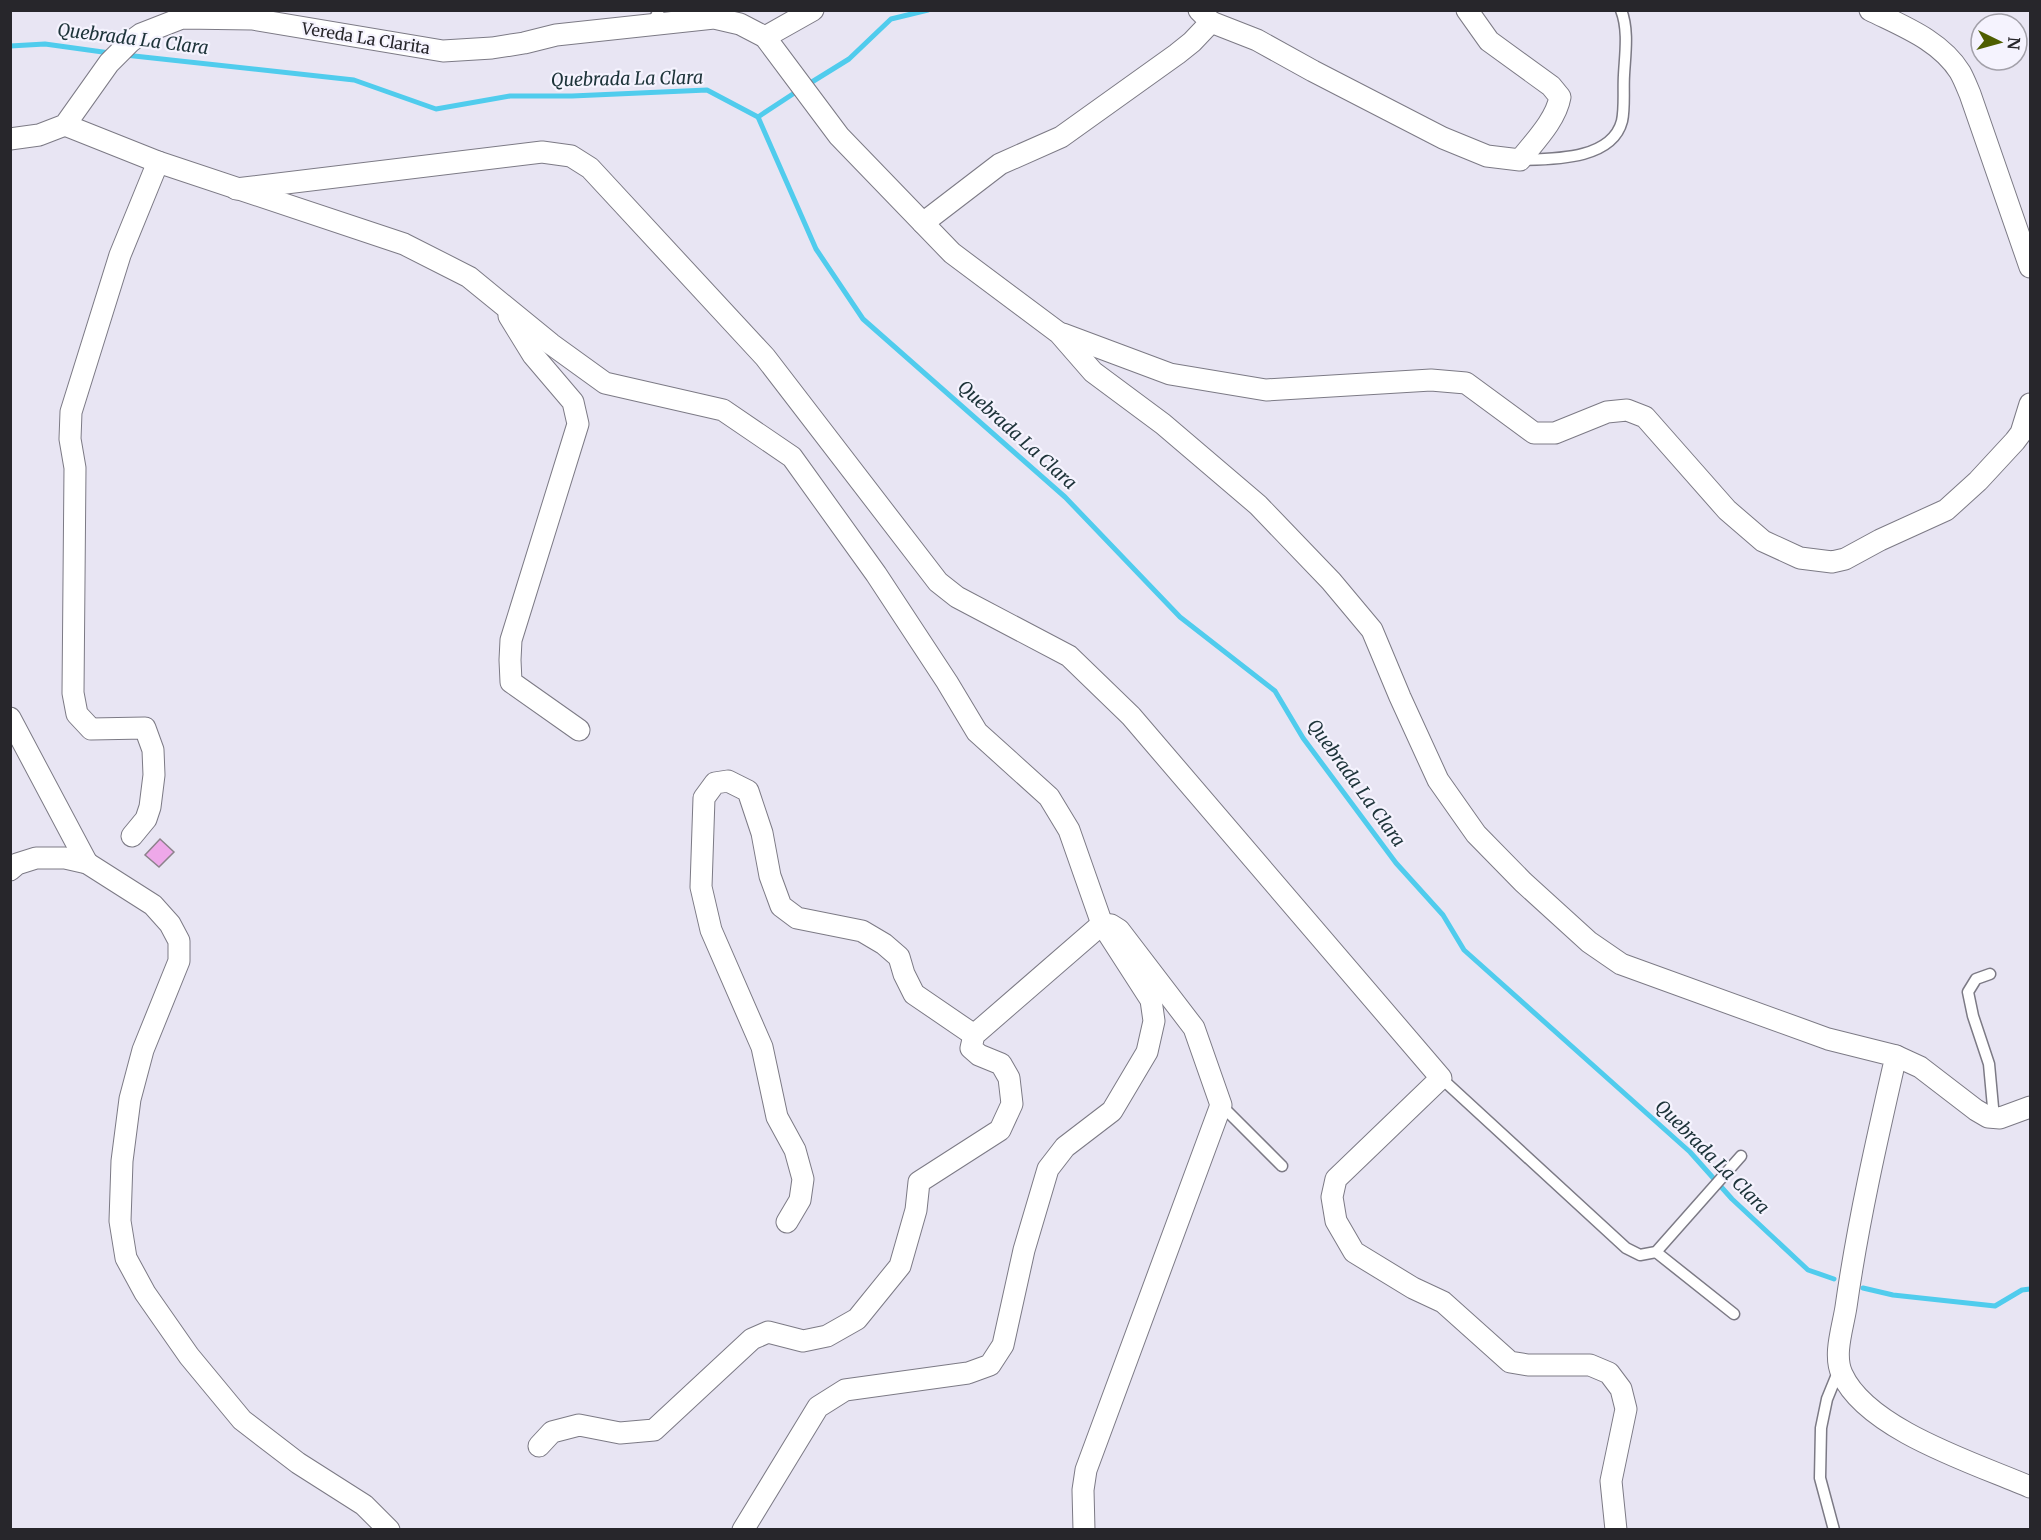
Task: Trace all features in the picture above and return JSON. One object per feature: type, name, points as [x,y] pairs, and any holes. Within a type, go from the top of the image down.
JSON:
[{"type":"street","points":[[813,10],[765,37],[839,136],[952,253],[1059,333],[1093,372],[1163,424],[1258,505],[1331,581],[1372,630],[1438,780],[1476,834],[1523,882],[1589,942],[1621,964],[1828,1039],[1896,1056],[1920,1066],[1976,1110],[1994,1118],[2031,1107]]},
{"type":"street","points":[[923,223],[1000,164],[1061,137],[1177,54],[1192,42],[1205,16],[1257,40],[1443,138],[1487,156],[1520,160],[1550,120],[1560,97],[1551,86],[1488,41],[1467,10]]},
{"type":"street","points":[[1870,10],[1917,33],[1940,51],[1959,71],[1970,94],[2031,267]]},
{"type":"street","name":"Vereda La Clarita","points":[[65,125],[109,63],[130,42],[141,34],[182,18],[254,15],[443,51],[524,44],[555,35],[655,17],[714,18],[740,24],[765,37]]},
{"type":"street","points":[[10,139],[39,135],[65,125],[158,162],[404,244],[469,278],[604,383],[723,410],[792,457],[876,574],[977,732],[1049,797],[1069,830],[1102,924],[1151,1000],[1154,1021],[1147,1052],[1112,1111],[1065,1147],[1048,1169],[1024,1250],[1003,1345],[990,1365],[968,1373],[844,1390],[818,1407],[743,1530]]},
{"type":"street","points":[[236,189],[542,152],[571,156],[590,168],[765,357],[938,582],[957,597],[1069,656],[1131,716],[1441,1078],[1336,1179],[1332,1197],[1336,1221],[1354,1252],[1413,1288],[1443,1302],[1510,1362],[1528,1365],[1590,1365],[1609,1373],[1621,1389],[1626,1409],[1611,1481],[1616,1530]]},
{"type":"street","points":[[132,836],[146,819],[154,775],[153,750],[145,728],[91,729],[77,714],[73,693],[75,468],[70,430],[71,412],[120,255],[158,162]]},
{"type":"street","points":[[501,303],[533,355],[573,402],[578,424],[515,624],[510,660],[511,682],[579,730]]},
{"type":"street","points":[[1059,333],[1170,374],[1266,390],[1431,380],[1466,383],[1534,433],[1555,433],[1607,412],[1627,410],[1645,417],[1728,510],[1763,541],[1800,558],[1832,562],[1845,559],[1880,540],[1946,510],[1978,481],[2015,441],[2021,433],[2031,404]]},
{"type":"street","points":[[10,718],[87,863]]},
{"type":"street","points":[[787,1222],[800,1200],[803,1179],[795,1150],[777,1117],[762,1047],[711,930],[701,887],[704,798],[716,783],[728,781],[748,791],[762,833],[770,876],[782,906],[797,918],[862,931],[884,944],[899,957],[914,994],[974,1035]]},
{"type":"street","points":[[10,870],[17,864],[36,858],[65,858],[87,863],[153,905],[170,924],[179,941],[178,961],[143,1050],[130,1099],[122,1161],[120,1221],[126,1258],[146,1293],[189,1356],[242,1420],[298,1464],[364,1505],[389,1530]]},
{"type":"street","points":[[539,1446],[552,1432],[579,1425],[620,1433],[654,1430],[752,1339],[768,1332],[803,1341],[827,1336],[857,1319],[900,1266],[916,1210],[919,1182],[1000,1131],[1012,1104],[1009,1078],[1001,1064],[979,1055],[971,1048],[974,1035],[1102,924],[1111,925],[1119,930],[1194,1028],[1221,1105],[1086,1470],[1083,1490],[1084,1530]]},
{"type":"street","points":[[1896,1056],[1865,1193],[1852,1266],[1839,1355],[1842,1374],[1855,1393],[1878,1416],[1906,1435],[2031,1487]]},
{"type":"lane","points":[[1520,160],[1556,159],[1599,149],[1612,141],[1622,121],[1625,38],[1621,10]]},
{"type":"lane","points":[[1990,974],[1976,979],[1968,992],[1972,1016],[1989,1064],[1994,1118]]},
{"type":"lane","points":[[1441,1078],[1626,1248],[1640,1255],[1656,1252],[1741,1156]]},
{"type":"lane","points":[[1221,1105],[1282,1166]]},
{"type":"lane","points":[[1656,1252],[1734,1314]]},
{"type":"lane","points":[[1834,1530],[1820,1478],[1821,1428],[1827,1399],[1836,1377],[1842,1374]]},
{"type":"building","points":[[160,839],[174,852],[159,867],[145,855]]},
{"type":"waterway","points":[[807,85],[849,59],[891,19],[928,10]]},
{"type":"waterway","name":"Quebrada La Clara","points":[[10,46],[45,44],[110,53]]},
{"type":"waterway","name":"Quebrada La Clara","points":[[125,55],[354,80],[436,109],[510,96],[572,96],[707,90],[758,117],[816,249],[863,319],[1065,497],[1180,617],[1275,691],[1303,738],[1396,863],[1443,915],[1464,950],[1690,1152],[1732,1199],[1808,1270],[1834,1279]]},
{"type":"waterway","points":[[758,117],[799,90]]},
{"type":"waterway","name":"Quebrada La Clara","points":[[1863,1288],[1893,1295],[1995,1306],[2022,1290],[2030,1289]]}]
